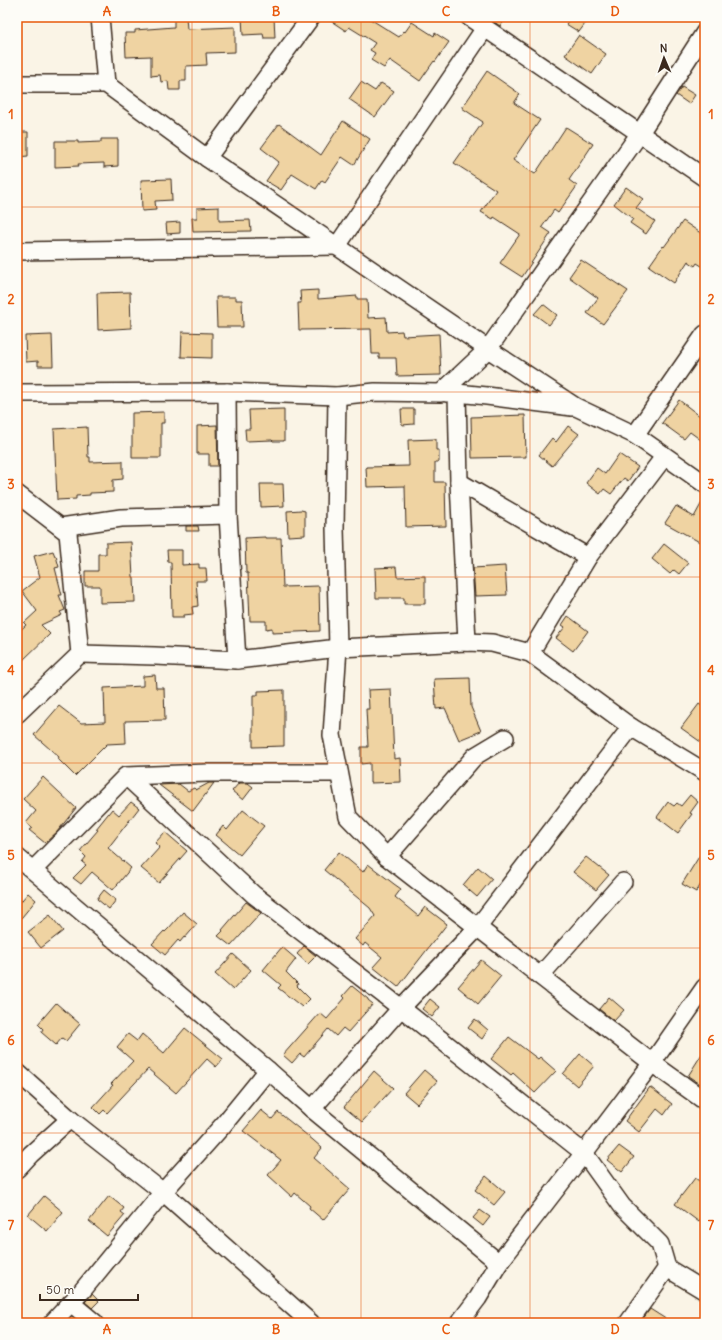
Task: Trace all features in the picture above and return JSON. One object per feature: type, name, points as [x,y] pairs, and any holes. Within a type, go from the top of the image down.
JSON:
[{"type":"street","points":[[100,17],[106,84]]},
{"type":"street","points":[[207,158],[311,17]]},
{"type":"street","points":[[469,17],[705,178]]},
{"type":"street","points":[[337,246],[485,28]]},
{"type":"street","points":[[467,642],[458,482],[449,393],[488,349],[640,133],[705,32]]},
{"type":"street","points":[[17,84],[106,84],[207,158],[488,349],[576,407],[635,435],[664,457],[705,484]]},
{"type":"street","points":[[17,251],[337,246]]},
{"type":"street","points":[[635,435],[705,334]]},
{"type":"street","points":[[17,393],[227,392],[337,396],[376,392],[449,393],[576,407]]},
{"type":"street","points":[[227,392],[228,515],[237,660]]},
{"type":"street","points":[[337,396],[335,528],[338,648],[332,735],[348,816],[387,857],[652,1063],[705,1101]]},
{"type":"street","points":[[530,653],[588,557],[664,457]]},
{"type":"street","points":[[458,482],[588,557]]},
{"type":"street","points":[[17,494],[68,533],[80,654]]},
{"type":"street","points":[[61,527],[121,518],[228,515]]},
{"type":"street","points":[[17,714],[80,654],[237,660],[338,648],[467,642],[492,643],[530,653],[631,728],[705,772]]},
{"type":"street","points":[[312,1109],[401,1008],[478,927],[631,728]]},
{"type":"street","points":[[387,857],[475,756],[505,738]]},
{"type":"street","points":[[33,870],[126,776],[207,773],[339,773]]},
{"type":"street","points":[[126,776],[254,895],[401,1008],[584,1153],[622,1206],[660,1244],[667,1268],[705,1291]]},
{"type":"street","points":[[17,857],[312,1109],[499,1263]]},
{"type":"street","points":[[540,976],[623,882]]},
{"type":"street","points":[[459,1323],[478,1298],[499,1263],[652,1063],[705,987]]},
{"type":"street","points":[[52,1323],[82,1291],[163,1192],[224,1124],[268,1070]]},
{"type":"street","points":[[17,1072],[70,1119],[163,1192],[311,1323]]},
{"type":"street","points":[[17,1169],[31,1154],[70,1119]]},
{"type":"street","points":[[628,1323],[667,1268]]},
{"type":"street","points":[[71,1303],[95,1323]]},
{"type":"building","points":[[174,17],[186,17],[187,29],[235,27],[235,52],[206,53],[207,65],[186,66],[186,81],[180,81],[180,90],[169,90],[168,81],[161,82],[160,75],[151,76],[151,56],[126,57],[125,33],[135,33],[135,30],[174,27]]},
{"type":"building","points":[[242,17],[274,17],[275,38],[264,38],[263,34],[243,35]]},
{"type":"building","points":[[325,17],[367,17],[399,37],[404,31],[405,32],[412,22],[434,36],[435,33],[449,42],[420,81],[390,60],[384,68],[371,60],[375,53],[370,50],[375,43],[349,27],[346,31]]},
{"type":"building","points":[[487,17],[505,17],[500,26]]},
{"type":"building","points":[[571,17],[574,17],[585,24],[579,32],[566,24]]},
{"type":"building","points":[[579,35],[606,54],[592,74],[565,55]]},
{"type":"building","points":[[487,71],[520,94],[514,103],[540,120],[513,160],[535,174],[566,127],[593,144],[569,180],[577,186],[558,213],[554,210],[542,227],[551,233],[522,277],[500,263],[520,234],[494,217],[493,219],[481,212],[496,190],[454,163],[483,122],[462,108]]},
{"type":"building","points":[[361,82],[375,91],[381,83],[394,91],[375,117],[349,99]]},
{"type":"building","points":[[682,87],[695,95],[689,104],[676,95]]},
{"type":"building","points":[[343,121],[370,139],[354,165],[342,157],[325,182],[322,180],[316,189],[292,174],[281,190],[266,181],[279,162],[261,148],[279,124],[321,155]]},
{"type":"building","points":[[17,132],[28,132],[28,156],[17,157]]},
{"type":"building","points":[[101,139],[118,139],[118,166],[104,167],[104,163],[55,167],[55,141],[78,141],[78,143],[101,142]]},
{"type":"building","points":[[171,179],[172,200],[155,201],[156,210],[142,211],[141,180]]},
{"type":"building","points":[[626,187],[643,199],[636,208],[655,221],[646,234],[630,223],[633,219],[614,204]]},
{"type":"building","points":[[219,207],[219,221],[250,220],[251,231],[193,232],[192,218],[197,218],[197,208]]},
{"type":"building","points":[[683,221],[705,236],[705,268],[697,263],[695,266],[688,261],[674,283],[649,266]]},
{"type":"building","points":[[180,222],[180,233],[167,234],[166,223]]},
{"type":"building","points":[[581,260],[628,291],[603,324],[587,313],[598,298],[569,277]]},
{"type":"building","points":[[318,290],[318,299],[357,296],[357,299],[367,299],[368,318],[386,317],[387,332],[402,331],[403,336],[439,334],[441,375],[397,376],[396,358],[379,358],[379,354],[372,354],[371,329],[299,330],[298,303],[301,303],[300,291]]},
{"type":"building","points":[[130,292],[131,328],[98,330],[97,293]]},
{"type":"building","points":[[216,297],[236,297],[236,300],[242,300],[243,327],[217,327]]},
{"type":"building","points":[[543,304],[557,315],[549,325],[534,314]]},
{"type":"building","points":[[182,332],[212,333],[212,358],[181,357]]},
{"type":"building","points":[[52,335],[53,366],[38,366],[38,361],[26,362],[25,336]]},
{"type":"building","points":[[679,400],[705,420],[705,443],[690,432],[684,439],[662,423]]},
{"type":"building","points":[[284,409],[284,441],[246,441],[245,429],[250,429],[249,410]]},
{"type":"building","points":[[401,409],[414,409],[414,424],[402,425]]},
{"type":"building","points":[[164,412],[164,423],[161,423],[161,458],[132,458],[132,413]]},
{"type":"building","points":[[525,415],[526,457],[472,458],[471,417]]},
{"type":"building","points":[[217,425],[218,466],[209,466],[209,454],[197,454],[197,426]]},
{"type":"building","points":[[568,426],[579,434],[552,466],[539,455],[552,438],[556,442]]},
{"type":"building","points":[[87,427],[88,457],[90,457],[90,462],[123,461],[123,479],[113,480],[113,492],[90,493],[90,495],[76,496],[76,499],[57,500],[54,429]]},
{"type":"building","points":[[436,439],[436,450],[439,450],[439,462],[435,462],[435,482],[445,482],[446,526],[406,527],[405,486],[367,487],[366,467],[409,466],[408,440]]},
{"type":"building","points":[[619,454],[638,467],[628,481],[624,478],[611,494],[604,489],[600,494],[586,483],[597,468],[605,474]]},
{"type":"building","points":[[260,484],[283,484],[284,506],[261,507]]},
{"type":"building","points":[[705,497],[705,545],[665,523],[676,506],[694,517]]},
{"type":"building","points":[[287,511],[305,511],[305,535],[288,536]]},
{"type":"building","points":[[186,526],[198,526],[199,531],[186,531]]},
{"type":"building","points":[[245,538],[281,538],[283,587],[319,586],[320,631],[272,633],[272,628],[266,629],[266,621],[250,621]]},
{"type":"building","points":[[131,542],[135,602],[100,603],[100,586],[85,586],[85,571],[98,571],[98,554],[106,554],[106,543]]},
{"type":"building","points":[[664,544],[688,563],[679,574],[674,570],[670,574],[652,559]]},
{"type":"building","points":[[167,550],[182,550],[182,565],[199,564],[199,568],[206,568],[207,581],[196,581],[198,606],[192,607],[193,614],[184,615],[184,617],[172,617],[171,562],[168,562]]},
{"type":"building","points":[[53,551],[59,567],[55,568],[62,595],[59,595],[65,610],[60,612],[62,615],[41,625],[50,634],[22,661],[17,656],[17,633],[26,625],[24,623],[37,611],[22,591],[40,577],[34,556]]},
{"type":"building","points":[[505,566],[507,595],[475,596],[473,568]]},
{"type":"building","points":[[396,567],[397,577],[425,576],[425,604],[404,604],[404,598],[376,598],[375,568]]},
{"type":"building","points":[[568,616],[588,631],[573,651],[556,638],[565,627],[562,625]]},
{"type":"building","points":[[155,675],[156,688],[164,688],[165,720],[125,721],[126,743],[107,744],[75,776],[58,759],[59,757],[34,735],[59,706],[81,723],[105,722],[104,688],[143,686],[143,676]]},
{"type":"building","points":[[470,678],[471,707],[481,731],[459,740],[445,708],[436,709],[434,679]]},
{"type":"building","points":[[391,689],[394,759],[400,758],[401,782],[370,783],[370,763],[361,764],[361,747],[368,747],[366,709],[369,709],[368,690]]},
{"type":"building","points":[[284,690],[284,746],[253,747],[253,695],[258,695],[258,691]]},
{"type":"building","points":[[699,704],[705,708],[705,745],[681,728]]},
{"type":"building","points":[[43,777],[76,808],[57,832],[45,843],[29,830],[32,828],[26,823],[36,811],[23,799]]},
{"type":"building","points":[[209,783],[214,783],[193,811],[159,785],[179,784],[188,791],[194,788],[196,790]]},
{"type":"building","points":[[239,783],[248,783],[253,787],[243,800],[232,791]]},
{"type":"building","points":[[690,795],[698,802],[690,813],[692,814],[678,833],[657,817],[668,802],[674,806],[677,803],[681,806]]},
{"type":"building","points":[[131,802],[139,808],[108,848],[131,868],[113,890],[92,872],[81,884],[73,878],[86,865],[82,862],[86,857],[80,851],[98,830],[96,829],[112,809],[119,815]]},
{"type":"building","points":[[243,810],[264,826],[240,855],[216,835],[223,826],[227,830]]},
{"type":"building","points":[[165,832],[187,851],[159,883],[141,868],[160,847],[155,843]]},
{"type":"building","points":[[705,847],[705,878],[696,892],[682,884]]},
{"type":"building","points":[[339,852],[363,872],[368,864],[401,889],[395,897],[418,916],[425,907],[447,924],[398,987],[373,967],[382,957],[365,943],[363,946],[355,939],[375,916],[370,908],[324,870]]},
{"type":"building","points":[[586,857],[609,875],[596,890],[573,872]]},
{"type":"building","points":[[478,867],[492,879],[477,897],[463,885]]},
{"type":"building","points":[[104,890],[116,900],[109,909],[97,899]]},
{"type":"building","points":[[28,893],[36,900],[17,923],[17,906]]},
{"type":"building","points":[[246,902],[261,913],[231,946],[218,936]]},
{"type":"building","points":[[183,912],[197,924],[185,938],[184,937],[180,942],[178,940],[165,955],[152,944]]},
{"type":"building","points":[[50,915],[63,931],[41,948],[28,932]]},
{"type":"building","points":[[304,946],[316,956],[308,964],[297,954]]},
{"type":"building","points":[[282,947],[296,959],[286,972],[310,999],[302,1007],[278,988],[281,985],[263,970]]},
{"type":"building","points":[[233,954],[251,970],[233,990],[215,974]]},
{"type":"building","points":[[481,960],[501,976],[478,1004],[458,987]]},
{"type":"building","points":[[352,986],[373,1004],[348,1032],[343,1028],[336,1036],[328,1029],[304,1057],[300,1054],[292,1063],[283,1055],[320,1013],[327,1019],[345,998],[343,996]]},
{"type":"building","points":[[609,997],[624,1010],[614,1021],[599,1009]]},
{"type":"building","points":[[430,999],[440,1007],[432,1017],[422,1009]]},
{"type":"building","points":[[56,1003],[80,1024],[66,1041],[62,1038],[56,1045],[41,1032],[43,1029],[38,1024]]},
{"type":"building","points":[[475,1019],[488,1030],[482,1039],[468,1028]]},
{"type":"building","points":[[185,1028],[223,1059],[216,1067],[207,1059],[176,1093],[148,1069],[107,1113],[104,1110],[100,1114],[93,1107],[113,1085],[111,1084],[133,1061],[117,1047],[128,1034],[137,1041],[142,1034],[164,1053]]},
{"type":"building","points":[[509,1037],[538,1059],[540,1057],[556,1071],[535,1093],[513,1073],[511,1075],[491,1059]]},
{"type":"building","points":[[705,1049],[705,1087],[688,1076]]},
{"type":"building","points":[[580,1054],[594,1066],[577,1086],[563,1074]]},
{"type":"building","points":[[424,1070],[437,1081],[417,1104],[404,1093]]},
{"type":"building","points":[[374,1071],[393,1088],[362,1122],[344,1107]]},
{"type":"building","points":[[650,1087],[672,1104],[664,1115],[657,1109],[639,1132],[625,1121]]},
{"type":"building","points":[[261,1110],[272,1119],[278,1112],[313,1140],[322,1148],[314,1158],[350,1189],[323,1220],[295,1193],[292,1197],[268,1175],[281,1160],[243,1131]]},
{"type":"building","points":[[619,1146],[634,1157],[622,1172],[607,1160]]},
{"type":"building","points":[[486,1176],[505,1192],[494,1205],[475,1190]]},
{"type":"building","points":[[695,1178],[705,1185],[705,1214],[699,1222],[675,1204]]},
{"type":"building","points":[[44,1196],[63,1212],[47,1231],[28,1215]]},
{"type":"building","points":[[109,1196],[124,1208],[121,1212],[125,1215],[107,1236],[89,1221]]},
{"type":"building","points":[[480,1210],[490,1217],[483,1226],[473,1218]]},
{"type":"building","points":[[92,1294],[99,1301],[92,1308],[85,1302]]},
{"type":"building","points":[[650,1309],[672,1323],[640,1323]]}]
